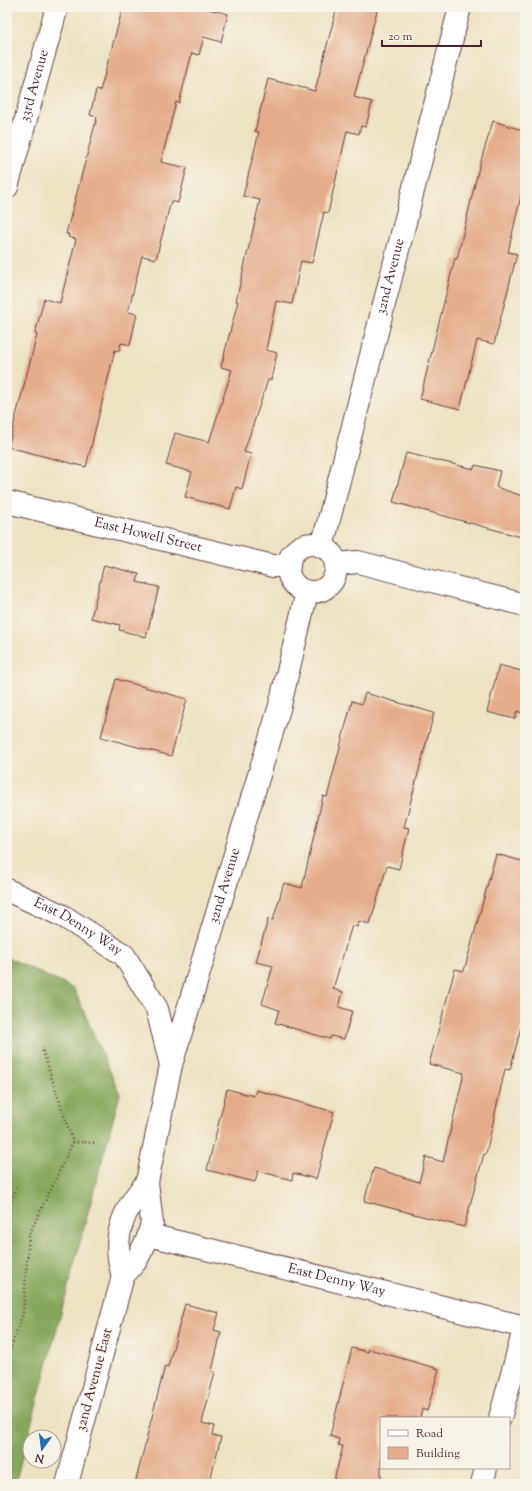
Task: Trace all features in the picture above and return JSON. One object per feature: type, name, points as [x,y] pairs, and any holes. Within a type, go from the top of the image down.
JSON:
[{"type":"street","name":"33rd Avenue","points":[[7,187],[57,7]]},
{"type":"street","name":"32nd Avenue","points":[[322,547],[460,7]]},
{"type":"street","name":"East Howell Street","points":[[7,502],[273,566],[289,566]]},
{"type":"street","points":[[313,544],[322,547],[333,556],[336,564],[336,572],[329,586],[314,592],[307,592],[294,583],[290,577],[289,566],[293,555],[298,549],[313,544]]},
{"type":"street","points":[[336,564],[358,562],[525,605]]},
{"type":"street","name":"32nd Avenue","points":[[147,1182],[171,1065],[210,941],[279,709],[307,592]]},
{"type":"street","name":"East Denny Way","points":[[7,890],[63,916],[124,955],[157,1009],[171,1065]]},
{"type":"street","points":[[123,1276],[136,1261],[149,1234],[152,1223],[147,1182]]},
{"type":"street","points":[[123,1276],[118,1255],[119,1230],[123,1216],[147,1182]]},
{"type":"street","name":"East Denny Way","points":[[149,1234],[525,1327]]},
{"type":"street","name":"32nd Avenue East","points":[[66,1484],[123,1276]]},
{"type":"street","points":[[500,1417],[525,1327]]},
{"type":"street","points":[[482,1484],[486,1469]]},
{"type":"path","points":[[7,1358],[23,1314],[29,1235],[74,1142],[41,1046]]},
{"type":"path","points":[[74,1142],[96,1143]]},
{"type":"path","points":[[7,1211],[17,1186]]},
{"type":"green space","points":[[7,957],[74,989],[120,1094],[30,1429],[22,1429],[22,1458],[15,1484],[7,1484]]},
{"type":"building","points":[[123,7],[201,7],[228,14],[221,42],[204,37],[199,55],[192,53],[179,103],[176,102],[161,162],[187,168],[178,203],[171,201],[156,259],[142,256],[128,312],[137,314],[130,345],[121,343],[119,351],[115,350],[86,467],[8,447],[37,335],[35,334],[44,299],[60,303],[76,239],[68,237],[69,234],[66,234],[97,117],[90,115],[96,90],[100,91]]},
{"type":"building","points":[[337,7],[378,7],[354,97],[372,102],[366,127],[361,126],[359,134],[347,131],[328,213],[324,212],[312,263],[301,261],[292,304],[276,301],[266,350],[277,353],[271,380],[268,380],[244,452],[251,454],[242,489],[236,487],[230,509],[185,497],[192,472],[166,465],[175,433],[209,442],[232,370],[221,367],[238,301],[236,301],[260,200],[243,196],[259,132],[255,131],[268,79],[315,91]]},
{"type":"building","points":[[493,121],[525,131],[525,178],[508,252],[517,254],[494,344],[477,340],[460,409],[420,399],[455,258],[457,259],[479,167]]},
{"type":"building","points":[[406,453],[474,469],[475,465],[500,471],[496,487],[525,497],[525,538],[393,502]]},
{"type":"building","points":[[104,565],[139,574],[137,582],[159,587],[146,637],[119,630],[120,625],[91,618]]},
{"type":"building","points":[[499,665],[525,672],[525,714],[517,711],[515,719],[487,712]]},
{"type":"building","points":[[116,679],[187,699],[171,756],[101,737]]},
{"type":"building","points":[[365,693],[434,713],[404,827],[409,828],[399,869],[387,866],[370,924],[359,921],[357,927],[352,925],[333,989],[343,992],[339,1007],[352,1011],[344,1039],[331,1036],[330,1039],[275,1023],[279,1010],[262,1004],[273,966],[256,962],[268,919],[273,920],[284,883],[302,888],[323,796],[327,797],[352,701],[362,704]]},
{"type":"building","points":[[496,854],[525,862],[525,1028],[521,1027],[510,1070],[505,1069],[486,1154],[484,1154],[464,1227],[364,1201],[374,1168],[419,1182],[426,1157],[443,1162],[464,1073],[429,1064],[455,969],[464,971]]},
{"type":"building","points":[[227,1089],[254,1096],[256,1090],[334,1112],[316,1179],[293,1173],[292,1180],[258,1171],[255,1182],[207,1170]]},
{"type":"building","points":[[185,1304],[219,1313],[214,1330],[221,1332],[212,1371],[215,1372],[202,1423],[214,1426],[212,1435],[221,1437],[209,1484],[135,1484],[165,1366],[168,1367]]},
{"type":"building","points":[[352,1348],[368,1352],[369,1349],[439,1369],[427,1411],[422,1409],[420,1417],[380,1417],[381,1484],[333,1484],[343,1446],[338,1445],[339,1439],[330,1436]]}]
